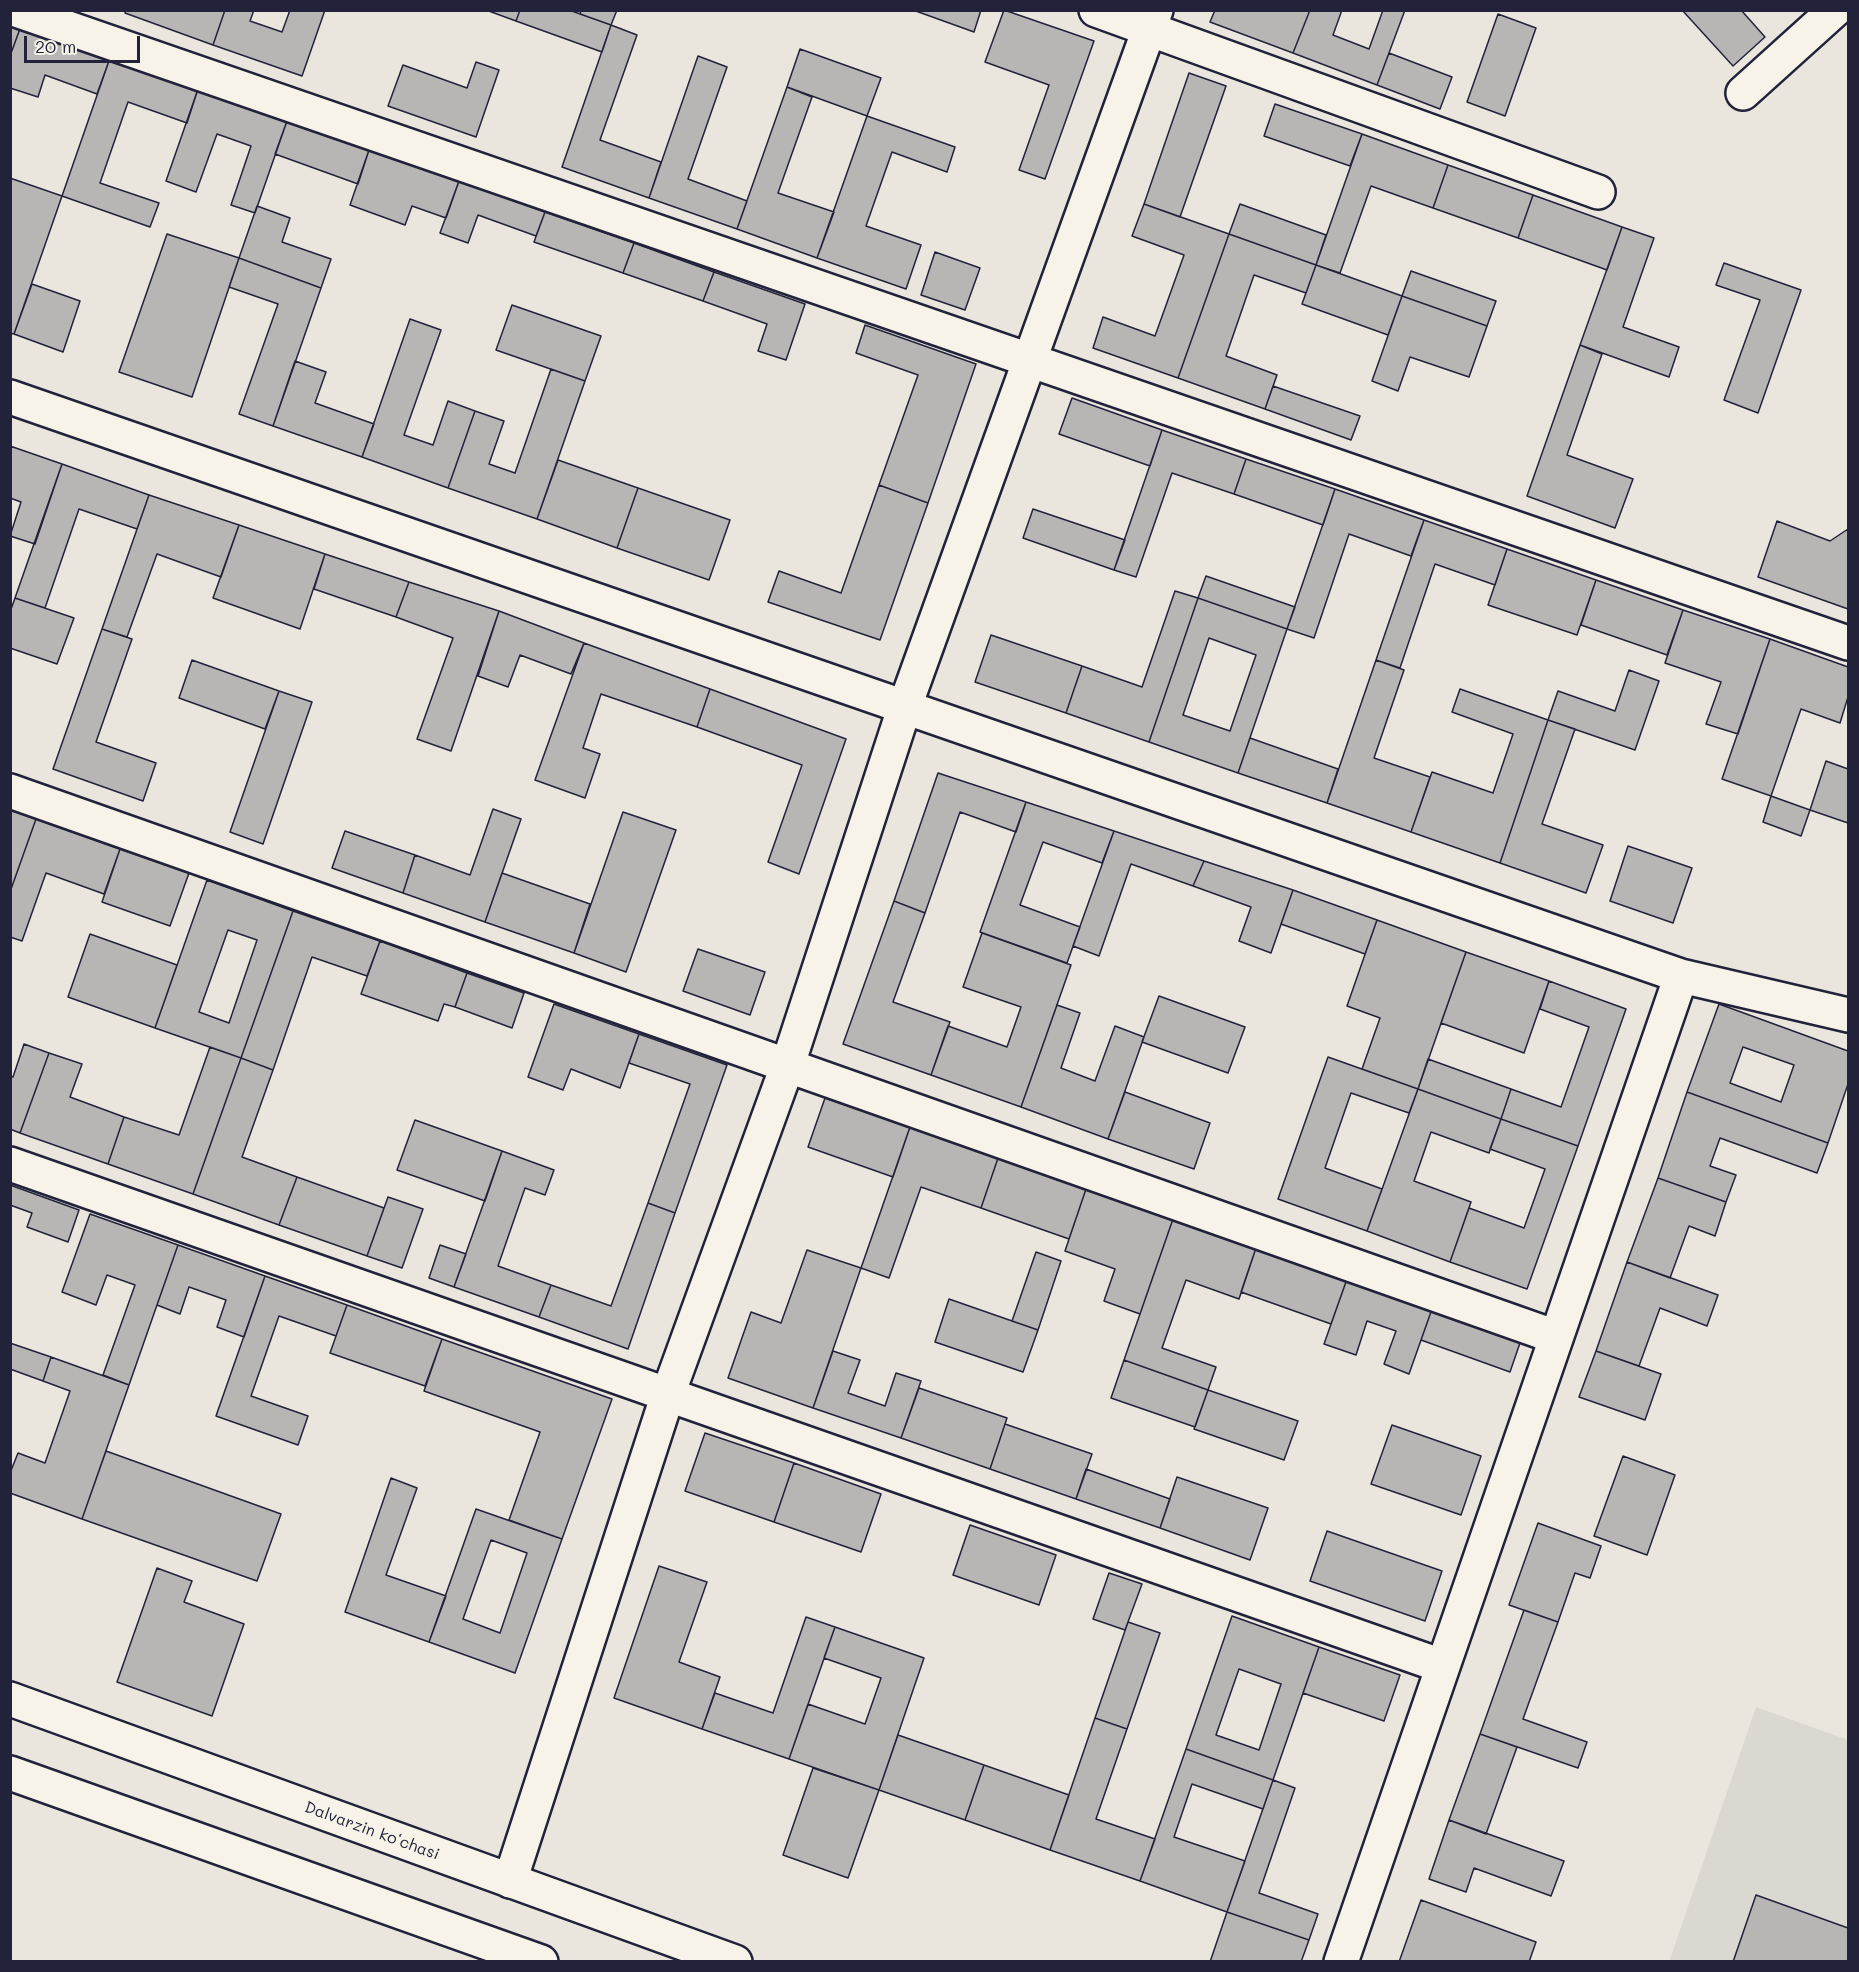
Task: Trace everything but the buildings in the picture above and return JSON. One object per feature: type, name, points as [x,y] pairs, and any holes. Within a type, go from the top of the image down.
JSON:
[{"type":"street","points":[[16,10],[1848,643]]},
{"type":"street","points":[[1096,10],[1152,19],[1598,192]]},
{"type":"street","points":[[1743,93],[1835,10]]},
{"type":"street","points":[[510,1881],[668,1394],[788,1064],[905,706],[1152,19]]},
{"type":"street","points":[[10,397],[1681,976],[1848,1015]]},
{"type":"street","points":[[10,791],[1556,1336]]},
{"type":"street","points":[[1341,1962],[1681,976]]},
{"type":"street","points":[[10,1164],[1442,1666]]},
{"type":"street","name":"Dalvarzin koʻchasi","points":[[10,1699],[735,1962]]},
{"type":"street","points":[[10,1773],[541,1962]]},
{"type":"shaded area","points":[[1756,1707],[1848,1740],[1848,1961],[1669,1962]]}]
